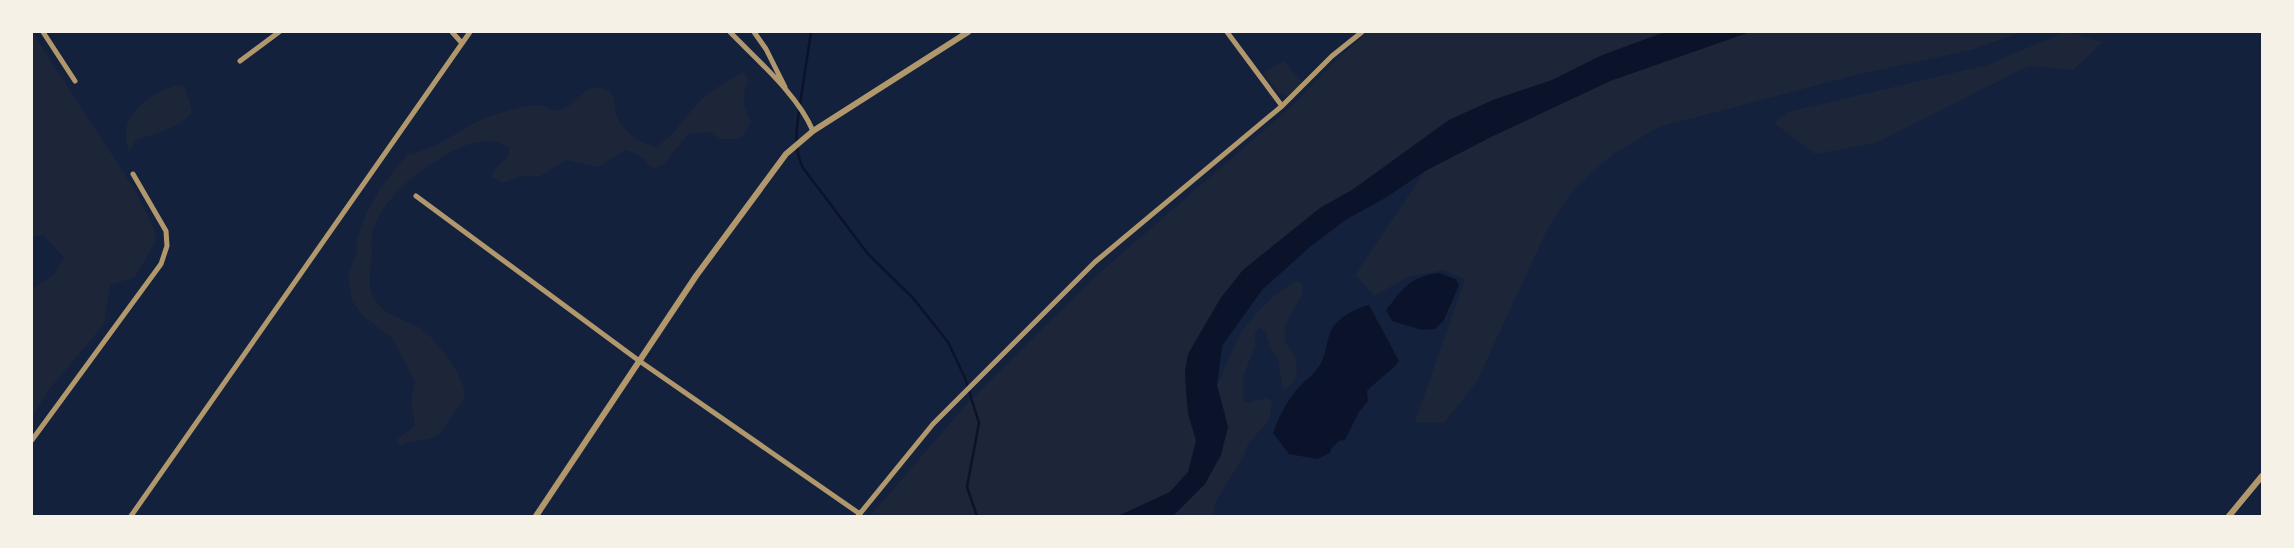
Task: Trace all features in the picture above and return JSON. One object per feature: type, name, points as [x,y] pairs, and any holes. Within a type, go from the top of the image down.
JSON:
[{"type":"street","points":[[43,32],[75,81]]},
{"type":"street","points":[[240,61],[279,32]]},
{"type":"street","points":[[452,32],[461,41]]},
{"type":"street","points":[[131,516],[461,41],[470,32]]},
{"type":"street","points":[[730,32],[788,93],[806,116],[813,131]]},
{"type":"street","points":[[754,32],[766,49],[788,93]]},
{"type":"street","points":[[536,516],[696,276],[786,154],[813,131],[968,32]]},
{"type":"street","points":[[1227,32],[1282,106]]},
{"type":"street","points":[[416,196],[638,360],[859,515],[933,424],[1095,262],[1282,106],[1332,56],[1362,32]]},
{"type":"street","points":[[32,440],[161,264],[167,246],[166,231],[133,174]]},
{"type":"street","points":[[2229,516],[2263,475]]},
{"type":"shaded area","points":[[32,32],[135,190],[156,233],[154,244],[135,277],[110,285],[104,324],[48,391],[32,417],[32,290],[55,273],[64,258],[43,235],[32,237]]},
{"type":"shaded area","points":[[1368,32],[1665,32],[1600,56],[1552,80],[1493,100],[1449,120],[1352,190],[1320,208],[1243,270],[1220,299],[1185,371],[1188,413],[1196,441],[1188,472],[1170,492],[1118,516],[870,516],[966,405],[1096,276],[1293,105],[1337,59]]},
{"type":"shaded area","points":[[1665,32],[1750,32],[1610,81],[1491,137],[1425,171],[1387,197],[1347,219],[1311,246],[1262,290],[1222,346],[1217,385],[1228,427],[1221,455],[1205,484],[1173,516],[1118,516],[1170,492],[1188,472],[1196,441],[1188,413],[1185,371],[1188,354],[1220,299],[1243,270],[1320,208],[1352,190],[1449,120],[1493,100],[1552,80],[1600,56]]},
{"type":"shaded area","points":[[1750,32],[2021,32],[1971,50],[1860,74],[1659,127],[1613,154],[1575,188],[1548,228],[1476,383],[1444,423],[1415,422],[1465,279],[1443,270],[1408,277],[1374,296],[1355,275],[1425,171],[1610,81]]},
{"type":"shaded area","points":[[2065,32],[2103,42],[2073,70],[2029,66],[1876,143],[1815,154],[1774,123],[1788,112],[1987,65]]},
{"type":"shaded area","points":[[1284,61],[1301,81],[1300,86],[1287,96],[1279,93],[1264,75],[1265,71]]},
{"type":"shaded area","points":[[744,72],[748,80],[744,96],[745,106],[751,121],[744,135],[736,139],[720,139],[709,132],[688,134],[665,163],[656,168],[650,167],[643,158],[625,150],[598,167],[566,160],[540,176],[521,176],[503,183],[492,177],[495,168],[507,157],[509,148],[487,141],[463,146],[449,153],[405,184],[387,204],[373,232],[370,288],[377,304],[420,328],[433,340],[456,370],[464,390],[464,398],[439,434],[400,445],[396,440],[415,426],[411,400],[415,382],[392,338],[363,316],[352,301],[348,276],[366,214],[381,187],[407,155],[432,147],[476,122],[500,113],[536,105],[561,110],[585,92],[596,88],[610,92],[614,98],[618,120],[627,131],[644,143],[656,147],[674,132],[703,98]]},
{"type":"shaded area","points":[[179,85],[185,87],[192,111],[175,126],[136,140],[130,151],[132,157],[127,144],[126,132],[135,110],[155,95]]},
{"type":"shaded area","points":[[1439,273],[1456,279],[1459,285],[1444,320],[1435,329],[1422,330],[1392,321],[1386,310],[1403,290],[1421,277]]},
{"type":"shaded area","points":[[1295,281],[1302,283],[1303,289],[1287,322],[1285,338],[1296,363],[1295,379],[1283,389],[1278,359],[1271,349],[1265,330],[1259,328],[1255,333],[1255,346],[1243,377],[1243,400],[1248,403],[1266,398],[1272,401],[1269,420],[1248,444],[1244,456],[1216,501],[1212,516],[1173,516],[1205,484],[1228,427],[1217,385],[1241,332],[1257,312]]},
{"type":"shaded area","points":[[1369,305],[1399,361],[1367,391],[1368,401],[1359,412],[1345,440],[1339,441],[1330,453],[1317,459],[1289,454],[1273,433],[1285,407],[1293,394],[1319,366],[1336,323]]},
{"type":"waterway","points":[[800,104],[811,32]]},
{"type":"waterway","points":[[799,111],[797,147],[803,168],[868,254],[913,298],[948,342],[965,378],[979,423],[967,487],[977,516]]}]
